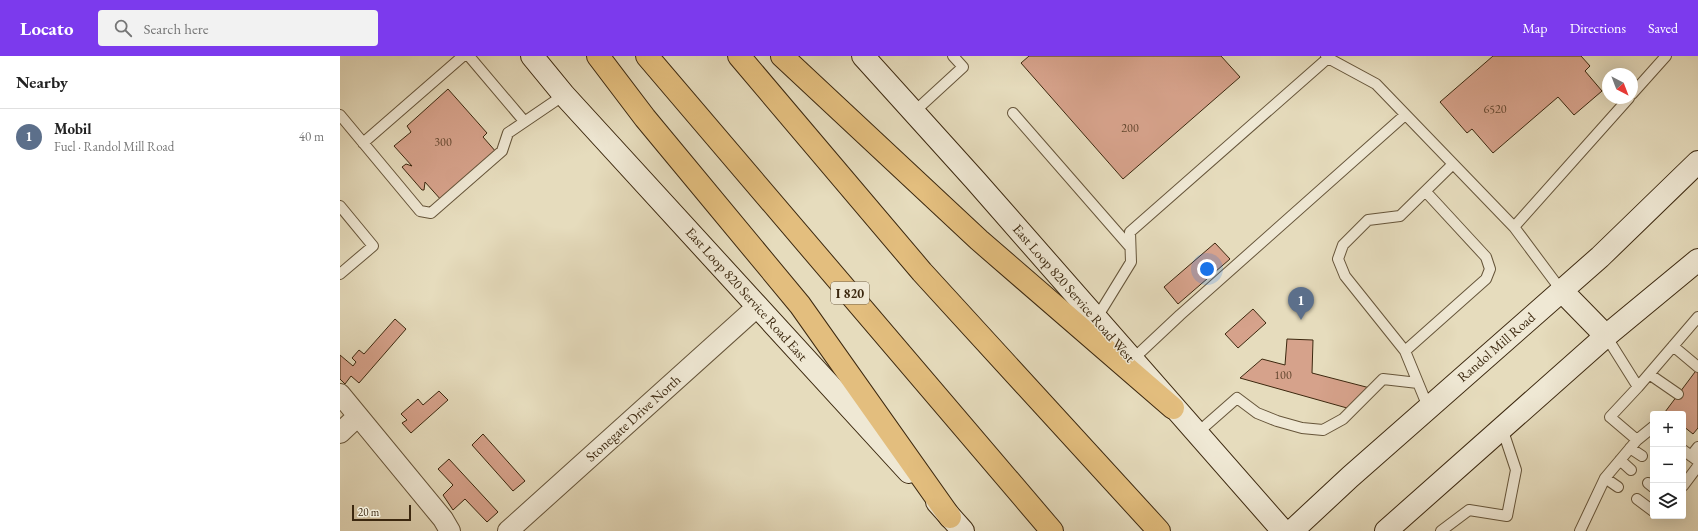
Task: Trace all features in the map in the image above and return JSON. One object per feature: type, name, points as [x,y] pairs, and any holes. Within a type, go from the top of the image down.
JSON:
[{"type":"highway","points":[[598,56],[645,118],[800,305],[956,524]]},
{"type":"highway","name":"I 820","points":[[646,56],[1052,531]]},
{"type":"highway","points":[[739,56],[922,272],[1159,531]]},
{"type":"highway","points":[[782,56],[979,240],[1174,408]]},
{"type":"main road","name":"East Loop 820 Service Road East","points":[[532,56],[564,95],[956,524]]},
{"type":"main road","name":"East Loop 820 Service Road West","points":[[863,56],[1283,531]]},
{"type":"main road","name":"Randol Mill Road","points":[[1292,531],[1428,407],[1561,290],[1600,258],[1698,162]]},
{"type":"main road","points":[[1386,531],[1606,336],[1695,268]]},
{"type":"main road","points":[[1561,290],[1606,336]]},
{"type":"street","name":"Stonegate Drive North","points":[[508,531],[758,306]]},
{"type":"street","points":[[340,394],[442,519],[450,531]]},
{"type":"street","points":[[340,433],[358,416]]},
{"type":"lane","points":[[363,143],[463,56]]},
{"type":"lane","points":[[469,56],[524,121]]},
{"type":"lane","points":[[914,112],[963,67],[953,56]]},
{"type":"lane","points":[[1638,87],[1666,56]]},
{"type":"lane","points":[[1096,319],[1130,262],[1130,232],[1327,57],[1376,84],[1405,116],[1514,227],[1561,290]]},
{"type":"lane","points":[[340,116],[420,211],[431,214],[502,150],[508,133],[564,95]]},
{"type":"lane","points":[[1514,227],[1624,104]]},
{"type":"lane","points":[[1013,113],[1130,247]]},
{"type":"lane","points":[[1132,360],[1186,310],[1405,116]]},
{"type":"lane","points":[[1428,407],[1405,351],[1345,276],[1338,259],[1343,245],[1368,220],[1400,216],[1453,164]]},
{"type":"lane","points":[[1405,351],[1486,279],[1490,269],[1486,257],[1426,192]]},
{"type":"lane","points":[[340,206],[373,246],[340,274]]},
{"type":"lane","points":[[1642,456],[1610,417],[1673,346],[1696,324]]},
{"type":"lane","points":[[1606,336],[1638,387]]},
{"type":"lane","points":[[1673,346],[1698,367]]},
{"type":"lane","points":[[1649,374],[1678,394]]},
{"type":"lane","points":[[1196,434],[1237,398],[1257,413],[1277,421],[1302,428],[1323,430],[1343,420],[1383,379],[1418,383]]},
{"type":"lane","points":[[1441,531],[1469,510],[1507,516],[1516,470],[1502,428]]},
{"type":"lane","points":[[1580,531],[1605,478],[1633,444],[1650,430]]},
{"type":"lane","points":[[1691,456],[1698,447]]},
{"type":"lane","points":[[1620,460],[1631,470]]},
{"type":"lane","points":[[1685,483],[1698,466]]},
{"type":"lane","points":[[1605,478],[1618,487]]},
{"type":"lane","points":[[1637,499],[1650,508]]},
{"type":"building","points":[[1029,56],[1221,56],[1240,77],[1123,179],[1021,63]]},
{"type":"building","points":[[1493,56],[1581,56],[1590,66],[1585,71],[1602,91],[1574,115],[1558,97],[1493,153],[1472,129],[1467,133],[1440,102]]},
{"type":"building","points":[[448,89],[487,133],[483,137],[497,153],[442,201],[425,182],[424,190],[422,190],[402,167],[406,164],[412,166],[394,146],[411,132],[407,126]]},
{"type":"building","points":[[1215,243],[1230,259],[1178,304],[1164,287]]},
{"type":"building","points":[[1253,309],[1266,323],[1238,348],[1225,334]]},
{"type":"building","points":[[395,319],[406,329],[359,383],[351,376],[345,384],[340,379],[340,355],[353,366],[356,362],[352,358],[359,350],[364,354]]},
{"type":"building","points":[[1287,339],[1313,340],[1312,373],[1370,388],[1347,408],[1240,378],[1262,359],[1285,365]]},
{"type":"building","points":[[1698,368],[1698,428],[1693,434],[1686,428],[1686,411],[1666,411]]},
{"type":"building","points":[[439,391],[448,400],[411,433],[402,423],[407,420],[401,414],[418,399],[423,405]]},
{"type":"building","points":[[483,434],[525,481],[513,491],[472,445]]},
{"type":"building","points":[[449,459],[498,512],[487,522],[465,499],[453,510],[443,495],[453,485],[438,469]]},
{"type":"place","name":"Mobil","points":[[1301,320]]}]
